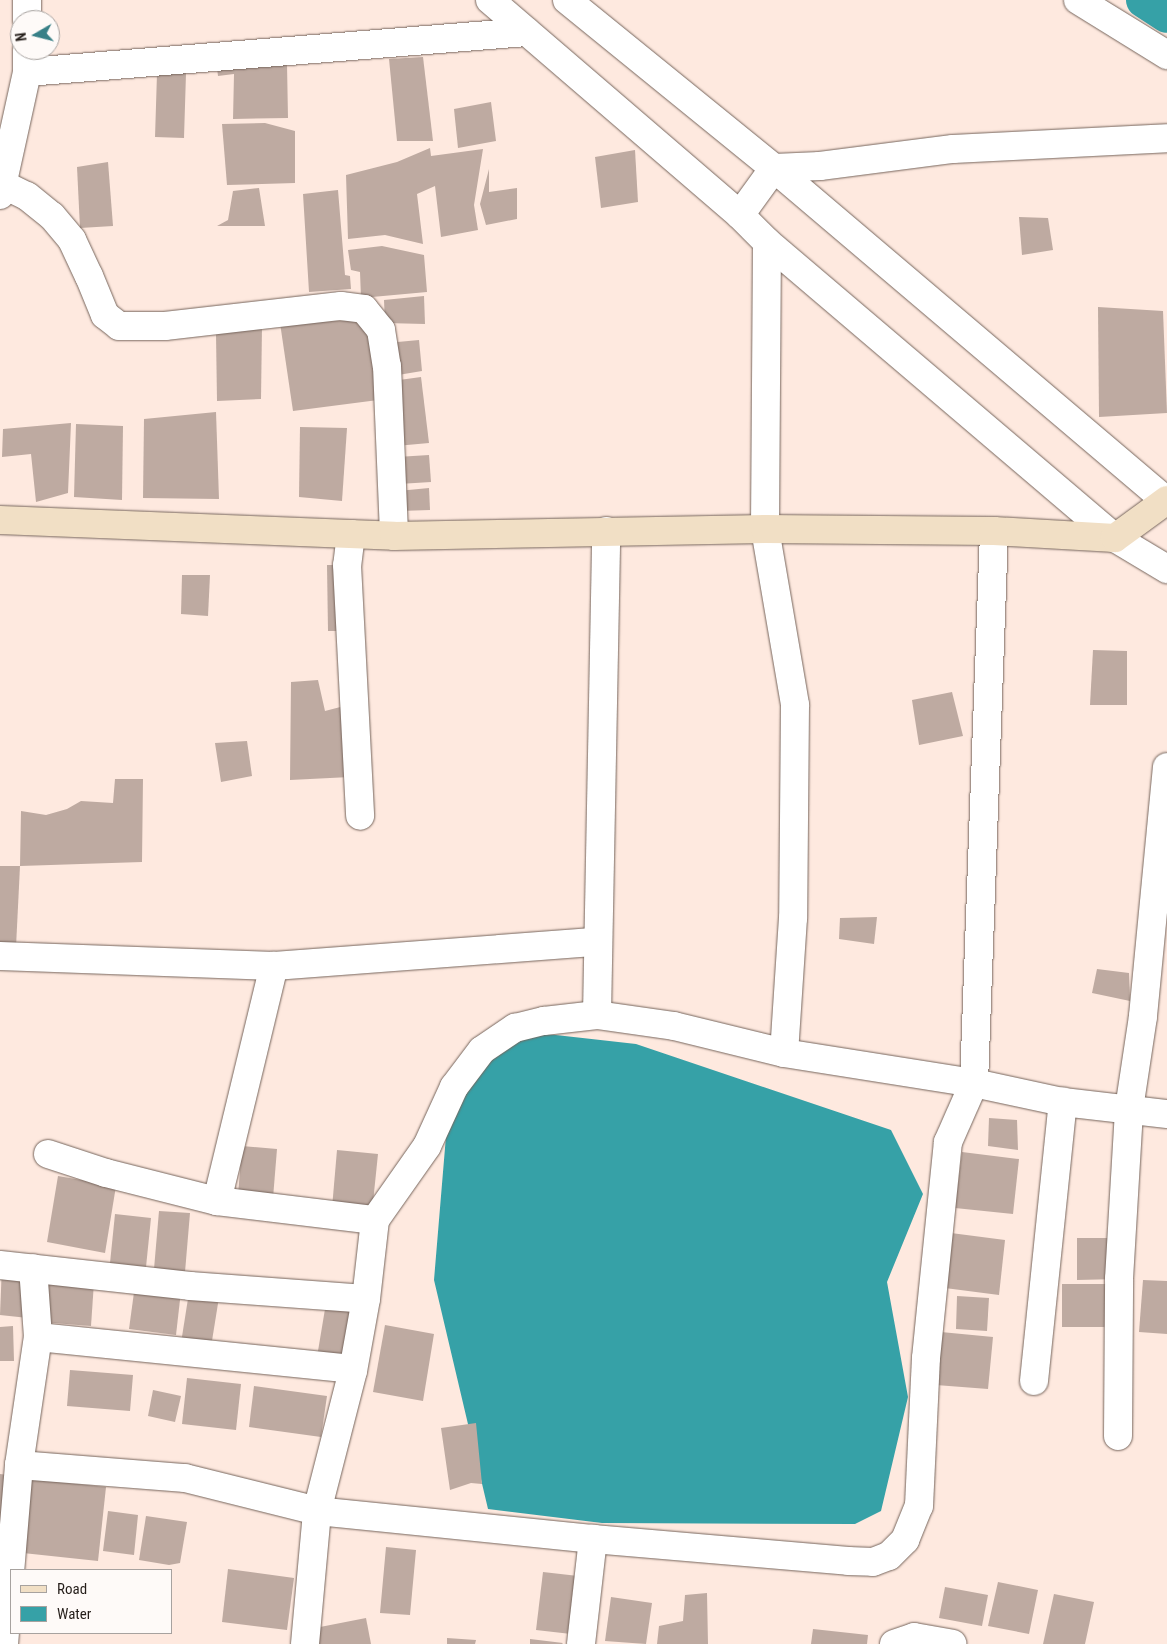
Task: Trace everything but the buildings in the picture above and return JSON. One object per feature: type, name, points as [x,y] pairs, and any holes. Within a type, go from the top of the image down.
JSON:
[{"type":"street","points":[[490,0],[526,32],[745,210],[767,242],[1121,534],[1167,569]]},
{"type":"street","points":[[0,520],[394,536],[766,529],[1121,534],[1162,503],[567,0]]},
{"type":"street","points":[[1078,0],[1167,55]]},
{"type":"street","points":[[394,536],[387,366],[381,330],[364,309],[341,306],[165,326],[118,326],[104,315],[89,276],[72,240],[52,216],[27,196],[2,190],[27,61],[526,32]]},
{"type":"street","points":[[745,210],[771,172],[953,149],[1167,138]]},
{"type":"street","points":[[767,242],[766,529],[795,705],[793,918],[784,1053]]},
{"type":"street","points":[[597,1015],[596,942],[606,531]]},
{"type":"street","points":[[19,1465],[186,1478],[317,1511],[593,1539],[873,1562],[889,1556],[905,1540],[919,1506],[926,1358],[948,1142],[974,1083],[994,531]]},
{"type":"street","points":[[352,534],[347,565],[360,816]]},
{"type":"street","points":[[1118,1436],[1119,1279],[1129,1110],[1143,1016],[1167,767]]},
{"type":"street","points":[[0,956],[274,966],[596,942]]},
{"type":"street","points":[[217,1201],[274,966]]},
{"type":"street","points":[[305,1644],[317,1511],[353,1371],[366,1299],[375,1220],[427,1146],[454,1087],[482,1050],[515,1028],[544,1020],[597,1015],[674,1026],[784,1053],[974,1083],[1063,1102],[1167,1114]]},
{"type":"street","points":[[1034,1381],[1063,1102]]},
{"type":"street","points":[[48,1154],[106,1173],[217,1201],[375,1220]]},
{"type":"street","points":[[0,1265],[190,1286],[366,1299]]},
{"type":"street","points":[[10,1569],[19,1465],[38,1337],[33,1268]]},
{"type":"street","points":[[38,1337],[344,1368],[353,1371]]},
{"type":"street","points":[[581,1644],[593,1539]]},
{"type":"street","points":[[4,1644],[10,1572]]},
{"type":"street","points":[[894,1644],[914,1637],[952,1644]]},
{"type":"water","points":[[529,1032],[636,1044],[891,1130],[923,1194],[887,1282],[908,1397],[881,1511],[855,1524],[602,1523],[488,1509],[434,1280],[446,1136],[478,1067]]},
{"type":"waterway","points":[[1144,0],[1167,15]]}]
